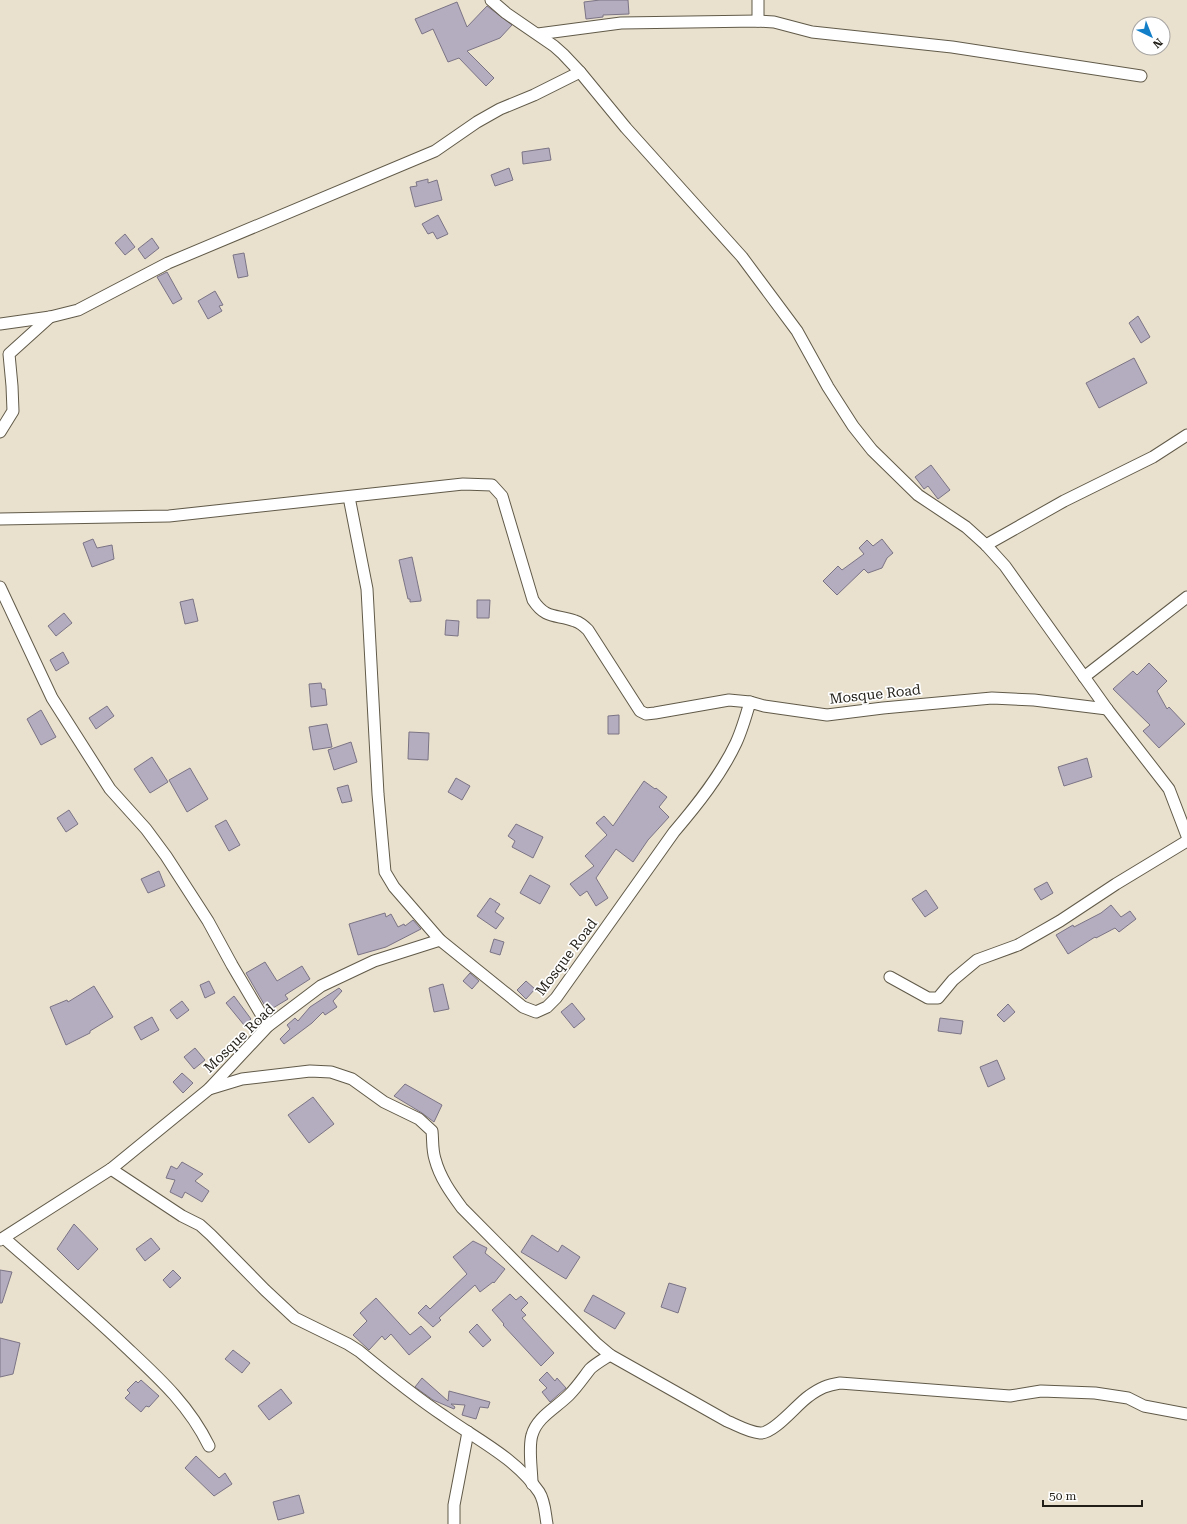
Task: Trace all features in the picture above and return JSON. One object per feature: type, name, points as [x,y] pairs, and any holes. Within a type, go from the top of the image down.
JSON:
[{"type":"street","points":[[491,0],[506,13],[554,46],[580,72],[626,128],[746,263],[797,331],[828,387],[853,426],[872,450],[918,495],[966,527],[986,545],[1005,566],[1107,709],[1169,789],[1187,836]]},
{"type":"street","points":[[758,0],[758,20]]},
{"type":"street","points":[[538,34],[621,23],[758,20],[774,22],[812,32],[952,47],[1141,76]]},
{"type":"street","points":[[0,324],[50,318],[78,310],[168,263],[435,151],[477,122],[500,109],[534,96],[580,72]]},
{"type":"street","points":[[0,432],[13,410],[9,354],[50,318]]},
{"type":"street","points":[[986,545],[1064,501],[1153,457],[1187,435]]},
{"type":"street","points":[[0,519],[169,516],[463,484],[492,485],[502,496],[533,600],[544,612],[554,617],[574,620],[581,623],[588,630],[640,711],[646,714],[655,714],[729,700],[750,702]]},
{"type":"street","points":[[349,497],[367,589],[378,786],[385,872],[394,887],[440,940]]},
{"type":"street","points":[[0,587],[52,698],[110,789],[146,829],[166,856],[208,921],[268,1026]]},
{"type":"street","points":[[1084,677],[1187,597]]},
{"type":"street","name":"Mosque Road","points":[[2,1239],[110,1169],[209,1089],[268,1026],[321,986],[374,961],[440,940],[523,1007],[536,1012],[547,1007],[556,998],[674,832],[694,809],[720,771],[736,743],[750,702],[764,706],[828,715],[992,698],[1034,700],[1107,709]]},
{"type":"street","points":[[890,977],[928,998],[938,998],[953,980],[976,960],[1018,945],[1060,921],[1116,884],[1187,841]]},
{"type":"street","points":[[209,1089],[242,1080],[310,1071],[331,1072],[352,1079],[384,1102],[419,1119],[432,1131],[434,1157],[440,1174],[448,1190],[462,1208],[610,1355],[727,1421],[746,1429],[761,1433],[770,1430],[808,1396],[824,1386],[840,1383],[1010,1396],[1041,1391],[1095,1393],[1128,1398],[1144,1406],[1187,1414]]},
{"type":"street","points":[[110,1169],[182,1216],[200,1225],[265,1290],[296,1318],[359,1351],[443,1416],[509,1461],[540,1493],[545,1507],[547,1524]]},
{"type":"street","points":[[2,1239],[96,1318],[174,1393],[195,1419],[208,1446]]},
{"type":"street","points":[[532,1484],[530,1447],[531,1436],[536,1426],[544,1416],[582,1382],[591,1369],[610,1355]]},
{"type":"street","points":[[454,1524],[454,1505],[468,1432]]},
{"type":"building","points":[[600,0],[628,0],[629,14],[603,15],[603,17],[586,19],[584,2]]},
{"type":"building","points":[[457,2],[467,27],[487,6],[512,25],[500,38],[467,51],[494,78],[486,86],[459,58],[448,62],[433,29],[422,34],[415,19]]},
{"type":"building","points":[[549,148],[551,160],[523,164],[522,152]]},
{"type":"building","points":[[509,168],[513,180],[495,186],[491,175]]},
{"type":"building","points":[[428,179],[428,183],[437,180],[442,200],[415,207],[410,187],[417,186],[416,182]]},
{"type":"building","points":[[438,215],[448,234],[437,239],[433,232],[428,234],[422,224]]},
{"type":"building","points":[[125,234],[135,247],[125,255],[115,243]]},
{"type":"building","points":[[152,238],[159,248],[145,259],[138,249]]},
{"type":"building","points":[[244,253],[248,276],[238,278],[233,255]]},
{"type":"building","points":[[167,272],[182,299],[173,304],[157,277]]},
{"type":"building","points":[[215,291],[223,305],[219,306],[222,311],[208,319],[198,301]]},
{"type":"building","points":[[1138,316],[1150,337],[1141,343],[1129,323]]},
{"type":"building","points":[[1134,358],[1147,383],[1099,408],[1086,383]]},
{"type":"building","points":[[931,465],[950,490],[938,499],[928,486],[924,489],[915,477]]},
{"type":"building","points":[[93,539],[97,548],[112,545],[114,559],[92,567],[83,543]]},
{"type":"building","points":[[882,539],[893,553],[887,558],[882,568],[868,573],[864,569],[837,595],[823,581],[838,566],[842,570],[864,554],[859,548],[867,540],[873,546]]},
{"type":"building","points":[[412,557],[421,601],[410,602],[399,560]]},
{"type":"building","points":[[193,599],[198,621],[185,624],[180,602]]},
{"type":"building","points":[[477,600],[490,600],[489,618],[477,618]]},
{"type":"building","points":[[64,613],[72,623],[56,636],[48,626]]},
{"type":"building","points":[[446,620],[459,621],[458,636],[445,635]]},
{"type":"building","points":[[63,652],[69,663],[56,671],[50,660]]},
{"type":"building","points":[[1149,663],[1167,681],[1157,691],[1167,709],[1169,707],[1185,724],[1159,748],[1143,731],[1150,725],[1113,689],[1133,671],[1137,675]]},
{"type":"building","points":[[321,683],[322,689],[325,689],[327,705],[311,707],[309,684]]},
{"type":"building","points":[[107,706],[114,716],[96,729],[89,718]]},
{"type":"building","points":[[41,710],[56,737],[41,745],[27,719]]},
{"type":"building","points":[[619,715],[619,734],[608,734],[608,716]]},
{"type":"building","points":[[327,724],[332,747],[313,750],[309,727]]},
{"type":"building","points":[[409,732],[429,733],[428,760],[408,759]]},
{"type":"building","points":[[351,742],[357,762],[334,770],[328,750]]},
{"type":"building","points":[[152,757],[168,782],[150,793],[134,769]]},
{"type":"building","points":[[1087,758],[1092,777],[1064,786],[1058,767]]},
{"type":"building","points":[[190,768],[208,799],[187,812],[169,780]]},
{"type":"building","points":[[456,778],[470,786],[462,800],[448,792]]},
{"type":"building","points":[[644,781],[667,797],[659,807],[669,817],[648,840],[633,862],[616,849],[596,878],[608,898],[596,906],[587,891],[580,896],[570,884],[594,866],[585,856],[607,835],[596,823],[604,816],[613,826]]},
{"type":"building","points":[[348,785],[352,801],[342,803],[337,788]]},
{"type":"building","points":[[69,810],[78,824],[66,832],[57,818]]},
{"type":"building","points":[[226,820],[240,845],[229,851],[215,826]]},
{"type":"building","points":[[516,824],[543,837],[533,858],[512,847],[515,841],[508,836]]},
{"type":"building","points":[[159,871],[165,886],[148,893],[141,879]]},
{"type":"building","points":[[530,875],[550,886],[540,904],[520,893]]},
{"type":"building","points":[[1047,882],[1053,893],[1041,900],[1034,889]]},
{"type":"building","points":[[926,890],[938,908],[925,917],[912,899]]},
{"type":"building","points":[[490,898],[500,904],[495,912],[504,918],[496,929],[477,916]]},
{"type":"building","points":[[1111,905],[1121,917],[1130,911],[1136,919],[1119,932],[1115,928],[1096,938],[1095,937],[1068,954],[1056,935],[1073,925],[1074,927],[1101,913]]},
{"type":"building","points":[[385,913],[386,917],[391,914],[398,927],[404,924],[405,926],[413,920],[421,929],[386,947],[358,955],[349,924]]},
{"type":"building","points":[[494,939],[504,942],[500,955],[490,952]]},
{"type":"building","points":[[265,962],[277,981],[302,966],[310,979],[285,995],[288,999],[268,1011],[246,973]]},
{"type":"building","points":[[470,973],[479,981],[472,989],[463,981]]},
{"type":"building","points":[[209,981],[215,993],[205,998],[200,985]]},
{"type":"building","points":[[526,981],[535,989],[526,999],[517,990]]},
{"type":"building","points":[[443,984],[449,1009],[434,1012],[429,988]]},
{"type":"building","points":[[94,986],[113,1017],[90,1031],[90,1033],[66,1045],[50,1007],[67,1000],[68,1002]]},
{"type":"building","points":[[339,988],[342,991],[333,1001],[337,1007],[325,1015],[323,1012],[312,1023],[284,1044],[280,1039],[290,1029],[287,1025],[295,1018],[298,1021],[310,1007]]},
{"type":"building","points":[[234,996],[251,1019],[244,1025],[226,1003]]},
{"type":"building","points":[[182,1001],[189,1010],[177,1019],[170,1010]]},
{"type":"building","points":[[572,1003],[585,1019],[574,1028],[561,1012]]},
{"type":"building","points":[[1008,1004],[1015,1012],[1004,1022],[997,1015]]},
{"type":"building","points":[[152,1017],[159,1030],[141,1040],[134,1027]]},
{"type":"building","points":[[940,1018],[963,1021],[961,1034],[938,1031]]},
{"type":"building","points":[[195,1048],[205,1060],[194,1069],[184,1057]]},
{"type":"building","points":[[997,1060],[1005,1079],[988,1087],[980,1067]]},
{"type":"building","points":[[182,1073],[193,1083],[183,1093],[173,1082]]},
{"type":"building","points":[[405,1084],[442,1105],[434,1122],[394,1096]]},
{"type":"building","points":[[313,1097],[334,1124],[309,1143],[288,1115]]},
{"type":"building","points":[[182,1162],[203,1174],[195,1181],[209,1191],[202,1202],[185,1192],[182,1198],[170,1192],[175,1180],[166,1178],[171,1166],[177,1169]]},
{"type":"building","points":[[74,1224],[98,1249],[78,1270],[57,1249]]},
{"type":"building","points":[[532,1235],[558,1252],[562,1245],[580,1257],[566,1279],[521,1252]]},
{"type":"building","points":[[151,1238],[160,1249],[145,1261],[136,1249]]},
{"type":"building","points":[[473,1241],[487,1248],[485,1253],[505,1269],[494,1283],[493,1282],[480,1292],[475,1285],[439,1318],[441,1320],[433,1327],[418,1313],[426,1305],[430,1309],[467,1274],[453,1257]]},
{"type":"building","points":[[0,1270],[12,1272],[2,1303],[0,1303]]},
{"type":"building","points":[[173,1270],[181,1278],[170,1288],[163,1280]]},
{"type":"building","points":[[669,1283],[686,1288],[678,1313],[661,1307]]},
{"type":"building","points":[[510,1294],[516,1300],[521,1296],[528,1303],[521,1310],[526,1315],[522,1318],[554,1353],[541,1366],[503,1325],[504,1324],[492,1310]]},
{"type":"building","points":[[593,1295],[625,1313],[615,1329],[584,1311]]},
{"type":"building","points":[[376,1298],[410,1335],[421,1326],[431,1337],[409,1355],[391,1334],[385,1340],[382,1336],[369,1350],[353,1335],[367,1321],[360,1313]]},
{"type":"building","points":[[477,1324],[491,1340],[483,1347],[469,1332]]},
{"type":"building","points":[[0,1338],[20,1343],[13,1374],[0,1377]]},
{"type":"building","points":[[233,1350],[250,1363],[242,1373],[225,1359]]},
{"type":"building","points":[[547,1372],[555,1381],[557,1378],[566,1388],[550,1402],[542,1392],[547,1388],[539,1380]]},
{"type":"building","points":[[422,1378],[448,1401],[449,1391],[490,1402],[488,1408],[480,1407],[476,1419],[462,1415],[465,1405],[451,1404],[455,1407],[454,1409],[433,1400],[415,1387]]},
{"type":"building","points":[[141,1380],[159,1396],[149,1407],[146,1406],[141,1412],[125,1398],[130,1393],[127,1390],[136,1381],[138,1383]]},
{"type":"building","points":[[281,1389],[292,1403],[269,1420],[258,1406]]},
{"type":"building","points":[[196,1456],[219,1478],[225,1473],[232,1484],[214,1496],[185,1468]]},
{"type":"building","points":[[299,1495],[304,1513],[278,1520],[273,1502]]}]
